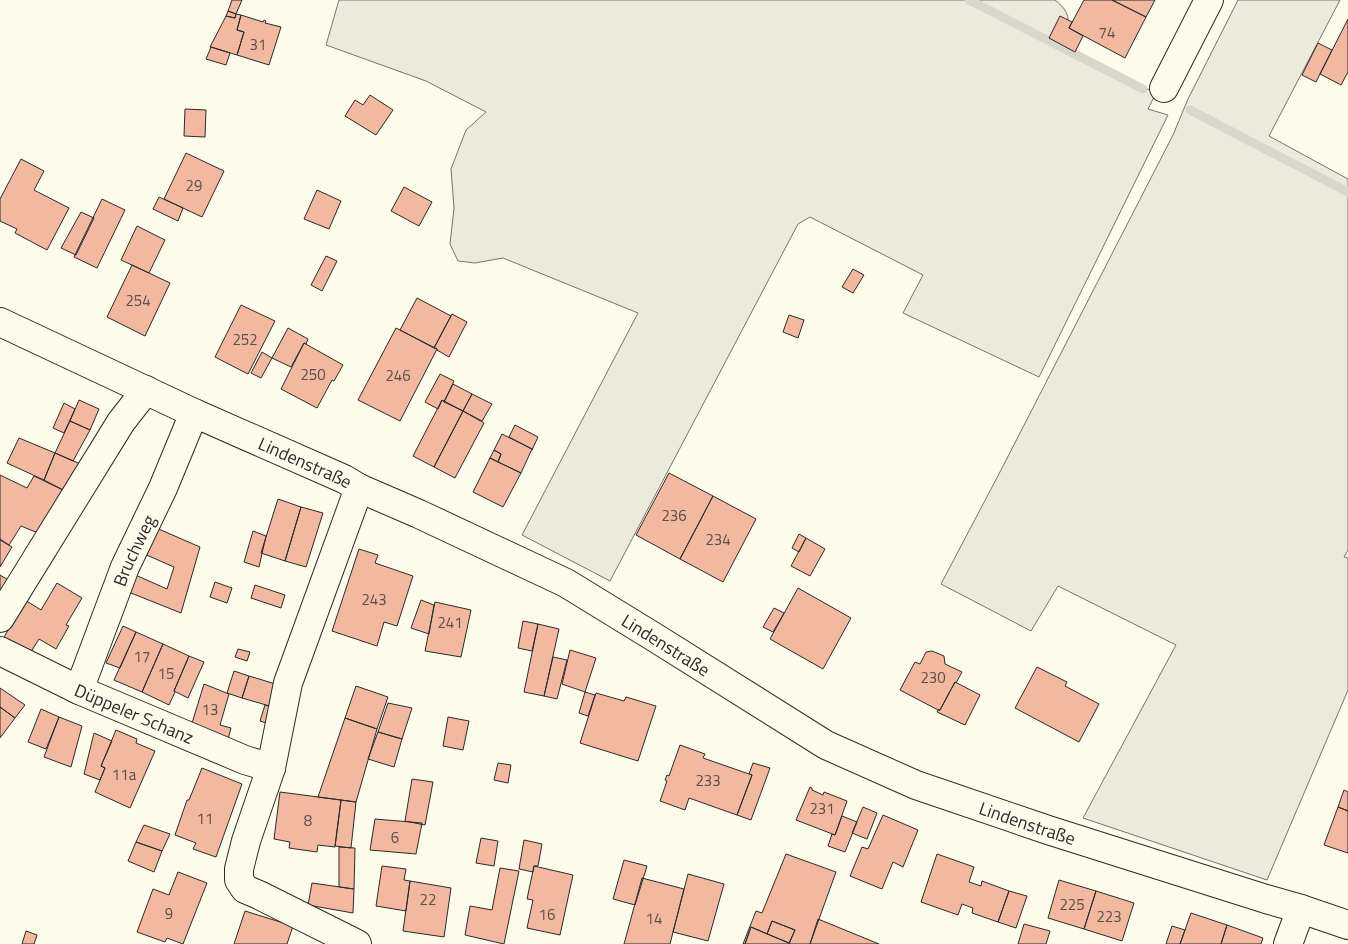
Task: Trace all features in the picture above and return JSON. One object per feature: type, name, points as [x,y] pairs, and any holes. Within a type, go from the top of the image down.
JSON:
[{"type":"street","points":[[1164,88],[1209,0]]},
{"type":"street","name":"Lindenstraße","points":[[0,322],[566,583],[826,744],[916,785],[1048,830],[1348,925]]},
{"type":"street","points":[[0,618],[121,422],[146,390]]},
{"type":"street","name":"Bruchweg","points":[[79,690],[125,567],[163,488],[194,412]]},
{"type":"street","points":[[357,944],[245,889],[239,880],[239,869],[246,841],[271,768],[288,683],[359,488]]},
{"type":"street","name":"Düppeler Schanz","points":[[0,651],[79,690],[245,760],[271,768]]},
{"type":"street","points":[[1288,944],[1301,909]]},
{"type":"shaded area","points":[[339,0],[1055,0],[1068,17],[1064,49],[1156,93],[1148,109],[1168,115],[1039,377],[903,313],[923,275],[810,217],[798,224],[610,581],[522,535],[638,313],[503,258],[475,263],[458,261],[450,244],[454,208],[451,169],[466,130],[486,112],[426,81],[326,45]]},
{"type":"shaded area","points":[[1238,0],[1340,0],[1269,136],[1348,179],[1348,550],[1344,557],[1348,558],[1348,690],[1267,880],[1083,818],[1176,645],[1058,586],[1031,631],[941,584],[1173,135],[1188,99]]},
{"type":"building","points":[[232,0],[242,0],[236,14],[228,11]]},
{"type":"building","points":[[1084,0],[1112,0],[1146,17],[1125,58],[1069,28]]},
{"type":"building","points":[[1112,0],[1155,0],[1146,17]]},
{"type":"building","points":[[228,11],[236,14],[235,18],[226,16]]},
{"type":"building","points":[[236,14],[241,15],[237,30],[244,32],[237,55],[210,47],[226,16],[235,18]]},
{"type":"building","points":[[241,15],[263,22],[264,20],[266,21],[265,23],[281,27],[269,65],[237,55],[244,32],[237,30]]},
{"type":"building","points":[[1060,16],[1072,22],[1069,28],[1083,36],[1075,52],[1049,38]]},
{"type":"building","points":[[1348,19],[1348,72],[1341,85],[1320,74]]},
{"type":"building","points":[[1318,43],[1332,50],[1316,82],[1302,75]]},
{"type":"building","points":[[211,47],[230,53],[226,65],[206,59]]},
{"type":"building","points":[[370,95],[393,110],[376,135],[345,116],[355,100],[363,105]]},
{"type":"building","points":[[185,109],[206,110],[205,137],[184,136]]},
{"type":"building","points":[[186,153],[224,171],[202,217],[164,199]]},
{"type":"building","points":[[21,159],[44,171],[34,190],[69,208],[47,250],[15,233],[17,229],[0,221],[0,199]]},
{"type":"building","points":[[404,187],[432,202],[419,226],[391,211]]},
{"type":"building","points":[[317,190],[341,201],[329,229],[304,219]]},
{"type":"building","points":[[159,197],[183,208],[178,221],[153,209]]},
{"type":"building","points":[[102,199],[125,210],[97,268],[74,257]]},
{"type":"building","points":[[81,212],[94,218],[76,255],[61,248]]},
{"type":"building","points":[[137,226],[165,240],[149,273],[121,260]]},
{"type":"building","points":[[326,256],[337,261],[322,291],[311,285]]},
{"type":"building","points":[[132,265],[170,283],[145,336],[107,317]]},
{"type":"building","points":[[853,269],[864,275],[853,293],[842,287]]},
{"type":"building","points":[[417,298],[451,316],[434,348],[400,330]]},
{"type":"building","points":[[241,305],[275,321],[248,374],[215,357]]},
{"type":"building","points":[[452,314],[467,322],[449,357],[434,348]]},
{"type":"building","points":[[789,315],[804,320],[798,338],[783,332]]},
{"type":"building","points":[[288,328],[308,339],[291,367],[272,358]]},
{"type":"building","points":[[396,328],[437,349],[400,421],[358,400]]},
{"type":"building","points":[[304,343],[343,365],[334,381],[332,380],[317,408],[281,389]]},
{"type":"building","points":[[262,352],[272,358],[261,378],[251,373]]},
{"type":"building","points":[[440,374],[454,381],[444,402],[442,400],[438,409],[425,402]]},
{"type":"building","points":[[453,384],[472,394],[463,411],[444,402]]},
{"type":"building","points":[[472,394],[492,404],[482,421],[463,411]]},
{"type":"building","points":[[79,400],[99,409],[90,430],[70,421]]},
{"type":"building","points":[[442,400],[463,411],[434,467],[413,456]]},
{"type":"building","points":[[64,403],[75,409],[64,433],[53,428]]},
{"type":"building","points":[[463,411],[484,423],[455,478],[434,467]]},
{"type":"building","points":[[70,421],[90,430],[73,461],[55,453]]},
{"type":"building","points":[[515,425],[538,437],[532,450],[509,437]]},
{"type":"building","points":[[502,434],[532,449],[521,473],[498,462],[501,454],[494,450]]},
{"type":"building","points":[[19,438],[55,453],[44,480],[7,463]]},
{"type":"building","points":[[494,450],[501,454],[498,462],[490,458]]},
{"type":"building","points":[[55,453],[83,465],[67,492],[44,480]]},
{"type":"building","points":[[490,458],[521,473],[503,507],[473,492]]},
{"type":"building","points":[[669,473],[713,496],[680,559],[636,535]]},
{"type":"building","points":[[0,475],[27,488],[34,476],[67,492],[43,535],[21,526],[9,545],[0,539]]},
{"type":"building","points":[[713,496],[756,519],[723,582],[680,559]]},
{"type":"building","points":[[278,499],[301,507],[285,561],[261,553]]},
{"type":"building","points":[[301,507],[323,513],[306,567],[285,561]]},
{"type":"building","points":[[154,527],[200,547],[181,613],[126,591],[133,574],[167,589],[174,567],[142,553]]},
{"type":"building","points":[[253,531],[266,536],[259,567],[244,562]]},
{"type":"building","points":[[799,534],[806,538],[799,552],[792,548]]},
{"type":"building","points":[[806,538],[825,549],[810,576],[791,566]]},
{"type":"building","points":[[0,540],[12,547],[0,567]]},
{"type":"building","points":[[359,549],[378,555],[375,563],[413,576],[397,626],[384,622],[377,646],[332,631]]},
{"type":"building","points":[[0,575],[15,584],[0,609]]},
{"type":"building","points":[[215,582],[232,588],[227,603],[210,597]]},
{"type":"building","points":[[57,583],[82,598],[66,625],[69,626],[56,649],[39,639],[29,655],[3,639],[25,600],[41,610]]},
{"type":"building","points":[[255,585],[285,595],[281,608],[251,598]]},
{"type":"building","points":[[798,588],[851,618],[823,669],[770,639]]},
{"type":"building","points":[[421,600],[434,605],[429,634],[411,628]]},
{"type":"building","points":[[435,602],[471,610],[461,657],[425,651]]},
{"type":"building","points":[[774,608],[784,613],[773,632],[763,627]]},
{"type":"building","points":[[523,621],[538,624],[532,651],[518,648]]},
{"type":"building","points":[[538,624],[559,629],[544,696],[524,692]]},
{"type":"building","points":[[123,626],[136,632],[120,668],[106,663]]},
{"type":"building","points":[[136,632],[163,644],[142,692],[114,680]]},
{"type":"building","points":[[163,644],[189,656],[169,705],[142,692]]},
{"type":"building","points":[[238,649],[250,652],[247,661],[235,657]]},
{"type":"building","points":[[570,650],[596,658],[585,692],[562,684]]},
{"type":"building","points":[[932,651],[944,656],[945,664],[962,672],[940,710],[900,690],[915,662],[920,664],[926,652]]},
{"type":"building","points":[[189,656],[204,662],[188,698],[174,691]]},
{"type":"building","points":[[553,657],[567,660],[557,699],[544,696]]},
{"type":"building","points":[[1037,667],[1067,682],[1065,686],[1099,704],[1079,742],[1015,708]]},
{"type":"building","points":[[234,671],[249,676],[242,698],[227,693]]},
{"type":"building","points":[[249,676],[279,685],[273,707],[242,698]]},
{"type":"building","points":[[955,682],[980,695],[965,725],[937,712],[940,710]]},
{"type":"building","points":[[204,684],[229,694],[220,725],[231,728],[227,743],[189,733]]},
{"type":"building","points":[[356,686],[388,697],[377,729],[345,718]]},
{"type":"building","points":[[0,688],[25,705],[15,718],[0,707]]},
{"type":"building","points":[[585,692],[595,695],[588,716],[579,713]]},
{"type":"building","points":[[596,693],[624,701],[626,697],[656,706],[638,761],[580,743]]},
{"type":"building","points":[[388,703],[412,708],[402,739],[378,732]]},
{"type":"building","points":[[265,705],[274,708],[269,724],[260,721]]},
{"type":"building","points":[[0,707],[15,718],[0,738]]},
{"type":"building","points":[[41,709],[59,717],[46,749],[28,742]]},
{"type":"building","points":[[59,717],[82,726],[71,767],[44,757]]},
{"type":"building","points":[[448,717],[469,721],[463,750],[443,746]]},
{"type":"building","points":[[345,718],[377,729],[356,802],[318,797]]},
{"type":"building","points":[[116,730],[137,739],[136,743],[155,751],[130,808],[95,792],[105,768],[101,766]]},
{"type":"building","points":[[378,732],[402,739],[394,767],[368,759]]},
{"type":"building","points":[[94,733],[112,741],[101,766],[105,768],[100,780],[84,774]]},
{"type":"building","points":[[680,745],[705,754],[703,758],[752,775],[737,815],[689,798],[685,810],[660,801],[667,781],[665,780],[667,775],[669,776]]},
{"type":"building","points":[[498,763],[511,765],[508,783],[494,780]]},
{"type":"building","points":[[753,763],[770,768],[751,820],[737,815],[752,775],[749,774]]},
{"type":"building","points":[[202,768],[242,784],[216,857],[193,849],[196,843],[175,835],[187,800],[189,800]]},
{"type":"building","points":[[412,779],[433,782],[425,825],[405,821]]},
{"type":"building","points":[[810,787],[812,790],[823,795],[824,792],[847,801],[835,835],[796,820]]},
{"type":"building","points":[[1344,790],[1348,792],[1348,811],[1338,807]]},
{"type":"building","points":[[280,792],[341,800],[335,847],[318,845],[317,852],[289,848],[290,842],[274,839]]},
{"type":"building","points":[[341,800],[356,802],[351,848],[335,846]]},
{"type":"building","points":[[863,807],[877,813],[867,839],[852,833]]},
{"type":"building","points":[[1338,807],[1348,811],[1348,853],[1324,845]]},
{"type":"building","points":[[883,815],[918,830],[903,867],[893,862],[882,889],[850,876],[862,847],[868,849]]},
{"type":"building","points":[[842,816],[857,822],[845,852],[828,846],[832,834],[835,835]]},
{"type":"building","points":[[375,819],[422,823],[416,854],[370,850]]},
{"type":"building","points":[[144,825],[170,834],[162,851],[136,842]]},
{"type":"building","points":[[481,838],[498,841],[494,866],[476,863]]},
{"type":"building","points":[[524,840],[542,844],[538,866],[534,866],[533,872],[519,869]]},
{"type":"building","points":[[136,842],[162,851],[154,872],[128,861]]},
{"type":"building","points":[[339,847],[355,848],[354,889],[339,887]]},
{"type":"building","points":[[786,854],[836,872],[810,944],[789,944],[795,930],[772,921],[767,934],[751,927],[745,944],[743,944],[756,911],[762,913]]},
{"type":"building","points":[[937,854],[974,867],[969,882],[981,886],[982,881],[1009,891],[998,922],[972,913],[973,908],[962,904],[958,915],[921,902]]},
{"type":"building","points":[[624,860],[647,866],[635,905],[613,899]]},
{"type":"building","points":[[382,866],[406,869],[404,880],[410,881],[406,911],[376,906]]},
{"type":"building","points":[[534,866],[573,875],[560,935],[527,928],[533,900],[527,899]]},
{"type":"building","points":[[500,868],[519,871],[504,944],[465,935],[470,906],[492,910]]},
{"type":"building","points":[[178,872],[207,883],[183,944],[167,938],[165,942],[137,932],[153,889],[169,895]]},
{"type":"building","points":[[688,874],[724,884],[708,941],[673,932]]},
{"type":"building","points":[[642,878],[684,889],[670,944],[624,944]]},
{"type":"building","points":[[1059,880],[1096,891],[1084,929],[1048,918]]},
{"type":"building","points":[[410,881],[451,888],[444,937],[403,931]]},
{"type":"building","points":[[312,883],[354,889],[353,913],[308,905]]},
{"type":"building","points":[[1009,891],[1027,896],[1016,928],[998,922]]},
{"type":"building","points":[[1096,891],[1134,903],[1122,941],[1084,929]]},
{"type":"building","points":[[245,911],[293,926],[287,944],[234,944]]},
{"type":"building","points":[[1191,913],[1227,925],[1221,944],[1180,944]]},
{"type":"building","points":[[818,919],[879,944],[810,944]]},
{"type":"building","points":[[772,921],[795,930],[789,943],[767,934]]},
{"type":"building","points":[[1024,924],[1050,931],[1046,944],[1018,944]]},
{"type":"building","points":[[1227,925],[1263,938],[1261,944],[1221,944]]},
{"type":"building","points":[[1172,926],[1185,930],[1180,944],[1166,944]]},
{"type":"building","points":[[751,927],[789,943],[789,944],[745,944]]},
{"type":"building","points":[[26,931],[37,935],[34,944],[22,944]]},
{"type":"waterway","points":[[969,0],[1143,89]]},
{"type":"waterway","points":[[1190,110],[1348,192]]}]
